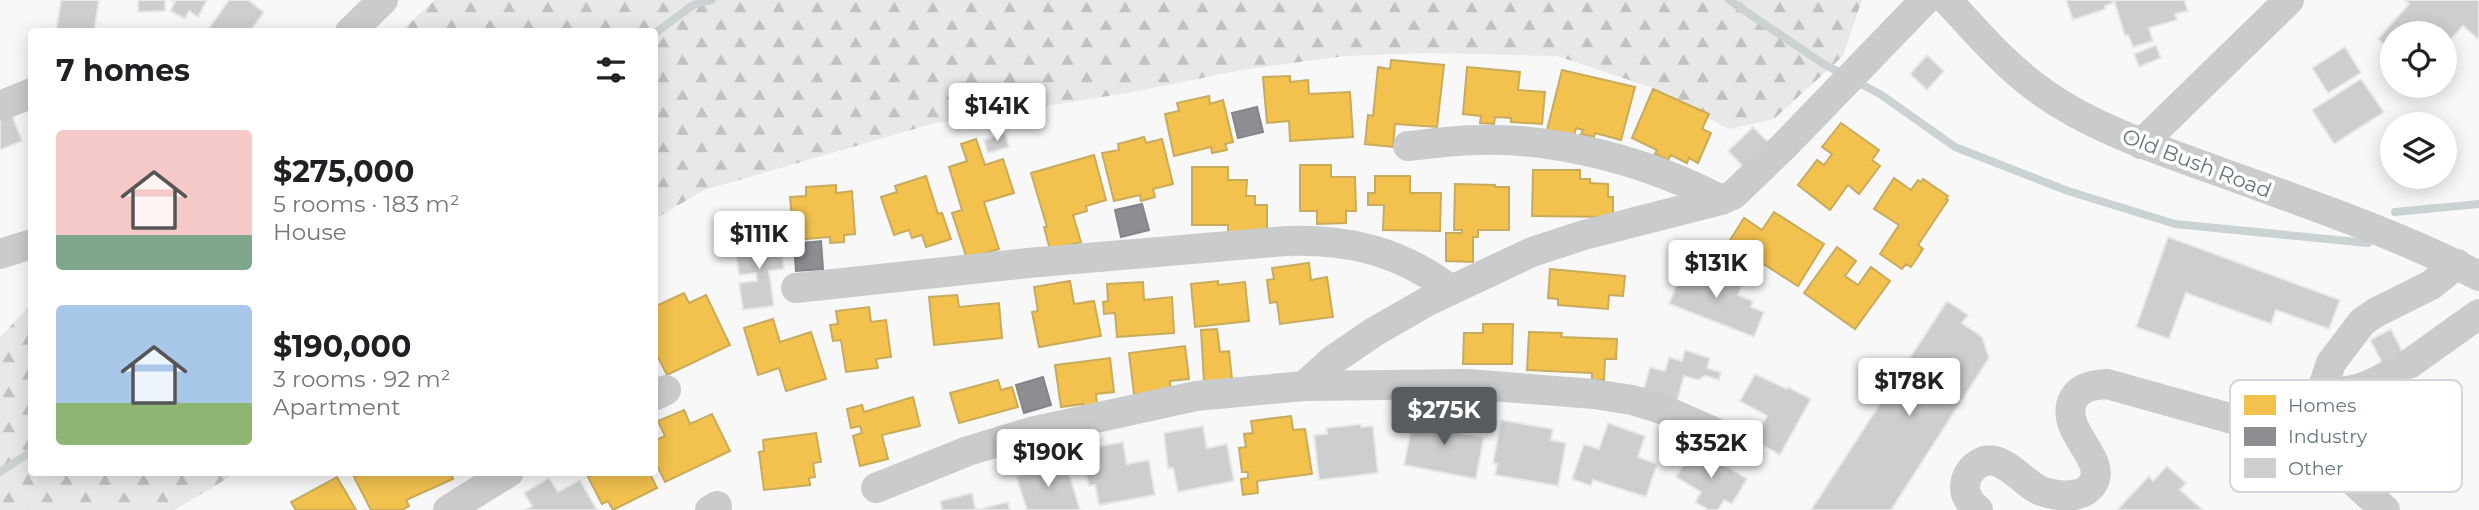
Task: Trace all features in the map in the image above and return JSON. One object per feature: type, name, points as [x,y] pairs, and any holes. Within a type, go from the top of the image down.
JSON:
[{"type":"street","points":[[354,28],[383,0]]},
{"type":"street","points":[[1304,386],[1333,360],[1374,332],[1451,290],[1532,252],[1584,235],[1733,195],[1925,0]]},
{"type":"street","name":"Old Bush Road","points":[[1947,0],[1996,54],[2035,88],[2096,124],[2141,144],[2385,233],[2468,270]]},
{"type":"street","points":[[2141,144],[2289,0]]},
{"type":"street","points":[[0,106],[28,95]]},
{"type":"street","points":[[1408,146],[1478,140],[1555,146],[1661,173],[1721,200]]},
{"type":"street","points":[[796,288],[1028,264],[1320,240],[1353,244],[1384,253],[1432,275],[1451,290]]},
{"type":"street","points":[[0,254],[28,245]]},
{"type":"street","points":[[2325,380],[2331,363],[2362,322],[2431,285],[2468,270]]},
{"type":"street","points":[[2380,380],[2479,314]]},
{"type":"street","points":[[876,488],[968,451],[1044,429],[1196,396],[1304,386],[1467,384],[1594,394],[1632,400],[1659,408],[1714,432]]},
{"type":"street","points":[[1978,510],[1966,496],[1966,480],[1973,468],[1984,461],[1991,460],[2006,466],[2041,491],[2069,495],[2086,491],[2094,482],[2094,467],[2092,458],[2076,434],[2070,407],[2078,393],[2091,386],[2107,384],[2230,418]]},
{"type":"street","points":[[448,510],[503,476]]},
{"type":"street","points":[[2365,492],[2385,510]]},
{"type":"green space","points":[[435,0],[1862,0],[1843,56],[1774,119],[1729,129],[1650,87],[1557,56],[1427,53],[1345,56],[1247,69],[1133,92],[932,124],[704,190],[658,217],[658,28],[404,28]]},
{"type":"green space","points":[[27,309],[28,476],[231,476],[175,510],[0,510],[0,337]]},
{"type":"building: Homes","points":[[1391,60],[1444,65],[1437,127],[1395,124],[1393,147],[1365,144],[1368,115],[1373,116],[1378,67],[1390,69]]},
{"type":"building: Homes","points":[[1467,67],[1520,72],[1518,90],[1545,92],[1542,124],[1511,122],[1511,118],[1495,117],[1494,124],[1480,123],[1481,116],[1463,114]]},
{"type":"building: Homes","points":[[1562,70],[1635,87],[1621,140],[1595,133],[1594,137],[1581,134],[1583,130],[1576,128],[1573,141],[1546,134]]},
{"type":"building: Homes","points":[[1290,76],[1290,82],[1308,80],[1309,94],[1350,92],[1353,137],[1290,141],[1289,121],[1267,123],[1263,77]]},
{"type":"building: Homes","points":[[1653,89],[1709,114],[1702,129],[1711,133],[1698,163],[1689,158],[1687,163],[1671,155],[1668,160],[1655,154],[1657,150],[1632,138]]},
{"type":"building: Homes","points":[[1209,96],[1210,104],[1223,100],[1233,142],[1225,144],[1227,150],[1212,153],[1211,147],[1174,156],[1165,114],[1179,111],[1177,103]]},
{"type":"building: Homes","points":[[1841,123],[1879,150],[1872,160],[1880,166],[1859,194],[1848,185],[1830,210],[1798,185],[1817,160],[1824,165],[1832,154],[1822,147]]},
{"type":"building: Homes","points":[[1144,137],[1146,143],[1162,139],[1173,184],[1153,189],[1155,197],[1141,201],[1140,195],[1114,201],[1102,153],[1119,150],[1118,144]]},
{"type":"building: Homes","points":[[976,139],[985,165],[1003,159],[1014,193],[984,202],[999,249],[967,259],[952,213],[962,210],[949,167],[967,161],[961,144]]},
{"type":"building: Homes","points":[[1094,155],[1106,200],[1086,206],[1087,211],[1073,215],[1081,242],[1050,250],[1044,227],[1047,227],[1031,173]]},
{"type":"building: Homes","points":[[1300,165],[1331,165],[1331,177],[1355,177],[1356,211],[1346,211],[1346,223],[1317,224],[1317,211],[1300,211]]},
{"type":"building: Homes","points":[[1192,167],[1228,167],[1228,180],[1247,180],[1246,196],[1255,196],[1255,205],[1267,205],[1267,232],[1228,232],[1228,225],[1192,225]]},
{"type":"building: Homes","points":[[1533,170],[1580,170],[1580,179],[1590,179],[1590,183],[1608,184],[1608,197],[1613,197],[1613,217],[1532,216]]},
{"type":"building: Homes","points":[[926,176],[938,214],[942,213],[951,239],[926,247],[922,235],[912,238],[909,230],[894,235],[881,197],[897,192],[895,186]]},
{"type":"building: Homes","points":[[1375,176],[1410,176],[1410,193],[1441,193],[1440,231],[1383,230],[1384,205],[1368,205],[1368,193],[1375,193]]},
{"type":"building: Homes","points":[[1894,178],[1911,190],[1918,180],[1921,182],[1923,179],[1948,196],[1918,245],[1923,249],[1911,267],[1906,264],[1902,269],[1880,254],[1899,225],[1874,209]]},
{"type":"building: Homes","points":[[1455,184],[1509,187],[1509,230],[1478,230],[1478,237],[1473,237],[1473,262],[1446,261],[1446,233],[1462,233],[1462,230],[1454,230]]},
{"type":"building: Homes","points":[[836,185],[836,193],[852,191],[855,234],[844,235],[844,242],[830,243],[830,237],[794,240],[790,197],[806,196],[806,187]]},
{"type":"building: Homes","points":[[1774,212],[1824,244],[1798,286],[1729,242],[1744,218],[1762,230]]},
{"type":"building: Homes","points":[[1837,247],[1856,261],[1845,276],[1858,285],[1871,267],[1890,281],[1855,329],[1804,293]]},
{"type":"building: Homes","points":[[1309,263],[1311,280],[1327,277],[1333,317],[1280,324],[1277,302],[1270,303],[1267,280],[1274,279],[1272,268]]},
{"type":"building: Homes","points":[[1550,269],[1625,276],[1623,296],[1609,295],[1608,309],[1558,305],[1558,299],[1548,298]]},
{"type":"building: Homes","points":[[1070,281],[1074,304],[1094,301],[1101,336],[1039,347],[1032,312],[1038,311],[1034,287]]},
{"type":"building: Homes","points":[[1218,281],[1218,285],[1245,282],[1249,321],[1195,327],[1191,284]]},
{"type":"building: Homes","points":[[1143,282],[1144,300],[1172,297],[1174,333],[1117,337],[1115,313],[1104,314],[1103,302],[1108,301],[1107,284]]},
{"type":"building: Homes","points":[[684,293],[689,303],[706,295],[730,345],[667,375],[658,357],[658,305]]},
{"type":"building: Homes","points":[[957,295],[959,307],[999,303],[1002,338],[934,345],[929,297]]},
{"type":"building: Homes","points":[[869,307],[871,322],[886,320],[891,357],[876,359],[878,368],[846,372],[841,340],[833,341],[830,325],[838,324],[836,311]]},
{"type":"building: Homes","points":[[773,319],[780,342],[811,332],[826,379],[786,391],[779,368],[758,375],[744,328]]},
{"type":"building: Homes","points":[[1483,324],[1513,324],[1512,364],[1463,364],[1464,333],[1483,333]]},
{"type":"building: Homes","points":[[1217,329],[1220,352],[1229,351],[1232,379],[1204,382],[1201,330]]},
{"type":"building: Homes","points":[[1529,332],[1562,333],[1561,337],[1617,339],[1616,359],[1605,359],[1604,380],[1592,380],[1592,373],[1527,370]]},
{"type":"building: Homes","points":[[1185,346],[1189,379],[1170,381],[1171,395],[1134,394],[1129,353]]},
{"type":"building: Homes","points":[[1110,358],[1114,392],[1096,394],[1097,407],[1083,410],[1083,404],[1061,407],[1055,365]]},
{"type":"building: Homes","points":[[998,380],[1001,390],[1012,387],[1018,407],[959,423],[950,393]]},
{"type":"building: Homes","points":[[913,397],[920,426],[882,435],[888,459],[860,466],[853,436],[862,433],[860,426],[851,428],[847,409],[862,405],[864,412]]},
{"type":"building: Homes","points":[[684,410],[690,424],[712,414],[730,451],[665,482],[658,467],[658,439],[665,436],[658,421]]},
{"type":"building: Homes","points":[[1291,416],[1293,430],[1305,429],[1312,474],[1257,481],[1258,493],[1243,495],[1241,479],[1248,478],[1248,472],[1242,472],[1239,448],[1246,447],[1244,434],[1253,433],[1251,421]]},
{"type":"building: Homes","points":[[816,433],[821,462],[813,463],[815,477],[809,478],[810,485],[764,490],[759,452],[764,451],[763,440]]},
{"type":"building: Homes","points":[[452,476],[453,479],[406,500],[409,506],[402,510],[371,510],[354,477]]},
{"type":"building: Homes","points":[[651,476],[657,488],[613,510],[608,501],[602,504],[588,477]]},
{"type":"building: Homes","points":[[337,477],[356,510],[296,510],[291,502]]},
{"type":"building: Industry","points":[[1257,107],[1263,132],[1238,138],[1232,113]]},
{"type":"building: Industry","points":[[1142,204],[1149,230],[1121,237],[1115,210]]},
{"type":"building: Industry","points":[[821,241],[823,269],[796,271],[794,244]]},
{"type":"building: Industry","points":[[1043,377],[1051,405],[1024,413],[1016,385]]},
{"type":"building: Other","points":[[61,0],[99,0],[95,28],[57,28]]},
{"type":"building: Other","points":[[138,0],[165,0],[165,11],[138,12]]},
{"type":"building: Other","points":[[171,0],[207,0],[198,17],[189,11],[185,19],[170,11],[175,2]]},
{"type":"building: Other","points":[[229,0],[248,0],[264,12],[253,28],[209,28]]},
{"type":"building: Other","points":[[2066,0],[2112,0],[2113,3],[2105,6],[2106,9],[2073,20]]},
{"type":"building: Other","points":[[2114,0],[2184,0],[2188,11],[2175,14],[2177,20],[2149,28],[2153,41],[2133,47],[2128,35],[2125,36]]},
{"type":"building: Other","points":[[2404,0],[2479,0],[2479,40],[2463,26],[2457,33],[2457,21],[2394,21],[2409,4]]},
{"type":"building: Other","points":[[2156,45],[2161,58],[2139,67],[2134,54]]},
{"type":"building: Other","points":[[2345,47],[2361,73],[2328,93],[2312,68]]},
{"type":"building: Other","points":[[1927,55],[1944,71],[1927,90],[1910,74]]},
{"type":"building: Other","points":[[2361,79],[2384,112],[2380,112],[2380,115],[2334,144],[2312,110]]},
{"type":"building: Other","points":[[12,115],[22,141],[0,150],[0,120]]},
{"type":"building: Other","points":[[1753,127],[1770,144],[1745,169],[1728,151]]},
{"type":"building: Other","points":[[1005,133],[1009,147],[988,153],[984,140]]},
{"type":"building: Other","points":[[780,235],[784,269],[769,271],[774,306],[743,310],[739,283],[757,281],[756,273],[739,275],[735,249],[759,245],[759,238]]},
{"type":"building: Other","points":[[2168,237],[2340,300],[2329,329],[2276,310],[2271,324],[2186,293],[2169,339],[2136,327]]},
{"type":"building: Other","points":[[1691,262],[1743,283],[1738,295],[1753,301],[1751,307],[1764,312],[1754,337],[1669,304],[1682,273],[1686,275]]},
{"type":"building: Other","points":[[1947,301],[1968,315],[1962,323],[1982,337],[1989,358],[1891,510],[1811,510]]},
{"type":"building: Other","points":[[2391,329],[2414,375],[2405,380],[2391,380],[2370,340]]},
{"type":"building: Other","points":[[1685,350],[1710,358],[1707,368],[1721,372],[1719,380],[1705,376],[1698,380],[1684,376],[1676,405],[1642,395],[1650,367],[1665,371],[1669,357],[1682,361]]},
{"type":"building: Other","points":[[1755,374],[1811,399],[1780,455],[1754,440],[1767,416],[1740,401]]},
{"type":"building: Other","points":[[1430,410],[1464,416],[1461,433],[1484,437],[1476,479],[1404,465],[1412,424],[1427,427]]},
{"type":"building: Other","points":[[1501,420],[1553,429],[1551,440],[1566,443],[1558,486],[1495,475],[1497,464],[1493,463]]},
{"type":"building: Other","points":[[1608,423],[1645,436],[1638,457],[1657,464],[1646,497],[1593,480],[1591,486],[1572,479],[1584,444],[1599,449]]},
{"type":"building: Other","points":[[1361,424],[1361,427],[1373,426],[1378,473],[1319,480],[1314,435],[1327,434],[1326,428]]},
{"type":"building: Other","points":[[1203,426],[1207,448],[1227,444],[1234,481],[1178,492],[1173,468],[1168,469],[1164,433]]},
{"type":"building: Other","points":[[1123,442],[1127,464],[1149,460],[1155,495],[1099,505],[1095,485],[1089,486],[1085,468],[1093,467],[1089,448]]},
{"type":"building: Other","points":[[1695,447],[1747,479],[1732,504],[1724,500],[1718,510],[1709,510],[1695,502],[1701,492],[1676,477]]},
{"type":"building: Other","points":[[1046,459],[1053,471],[1067,467],[1080,510],[1027,510],[1016,476],[1034,471],[1031,463]]},
{"type":"building: Other","points":[[2167,466],[2186,483],[2180,490],[2203,510],[2117,510],[2149,476],[2153,481]]},
{"type":"building: Other","points":[[549,478],[558,492],[580,480],[597,510],[525,510],[532,506],[524,493]]},
{"type":"building: Other","points":[[972,493],[976,510],[942,510],[940,501]]},
{"type":"building: Other","points":[[1008,502],[1010,510],[976,510]]},
{"type":"waterway","points":[[658,31],[693,5],[712,0]]},
{"type":"waterway","points":[[1729,0],[1844,75]]},
{"type":"waterway","points":[[1855,81],[1880,94],[1955,147],[2068,191],[2175,224],[2368,243]]},
{"type":"waterway","points":[[2395,212],[2479,204]]},
{"type":"waterway","points":[[0,472],[28,454]]}]
